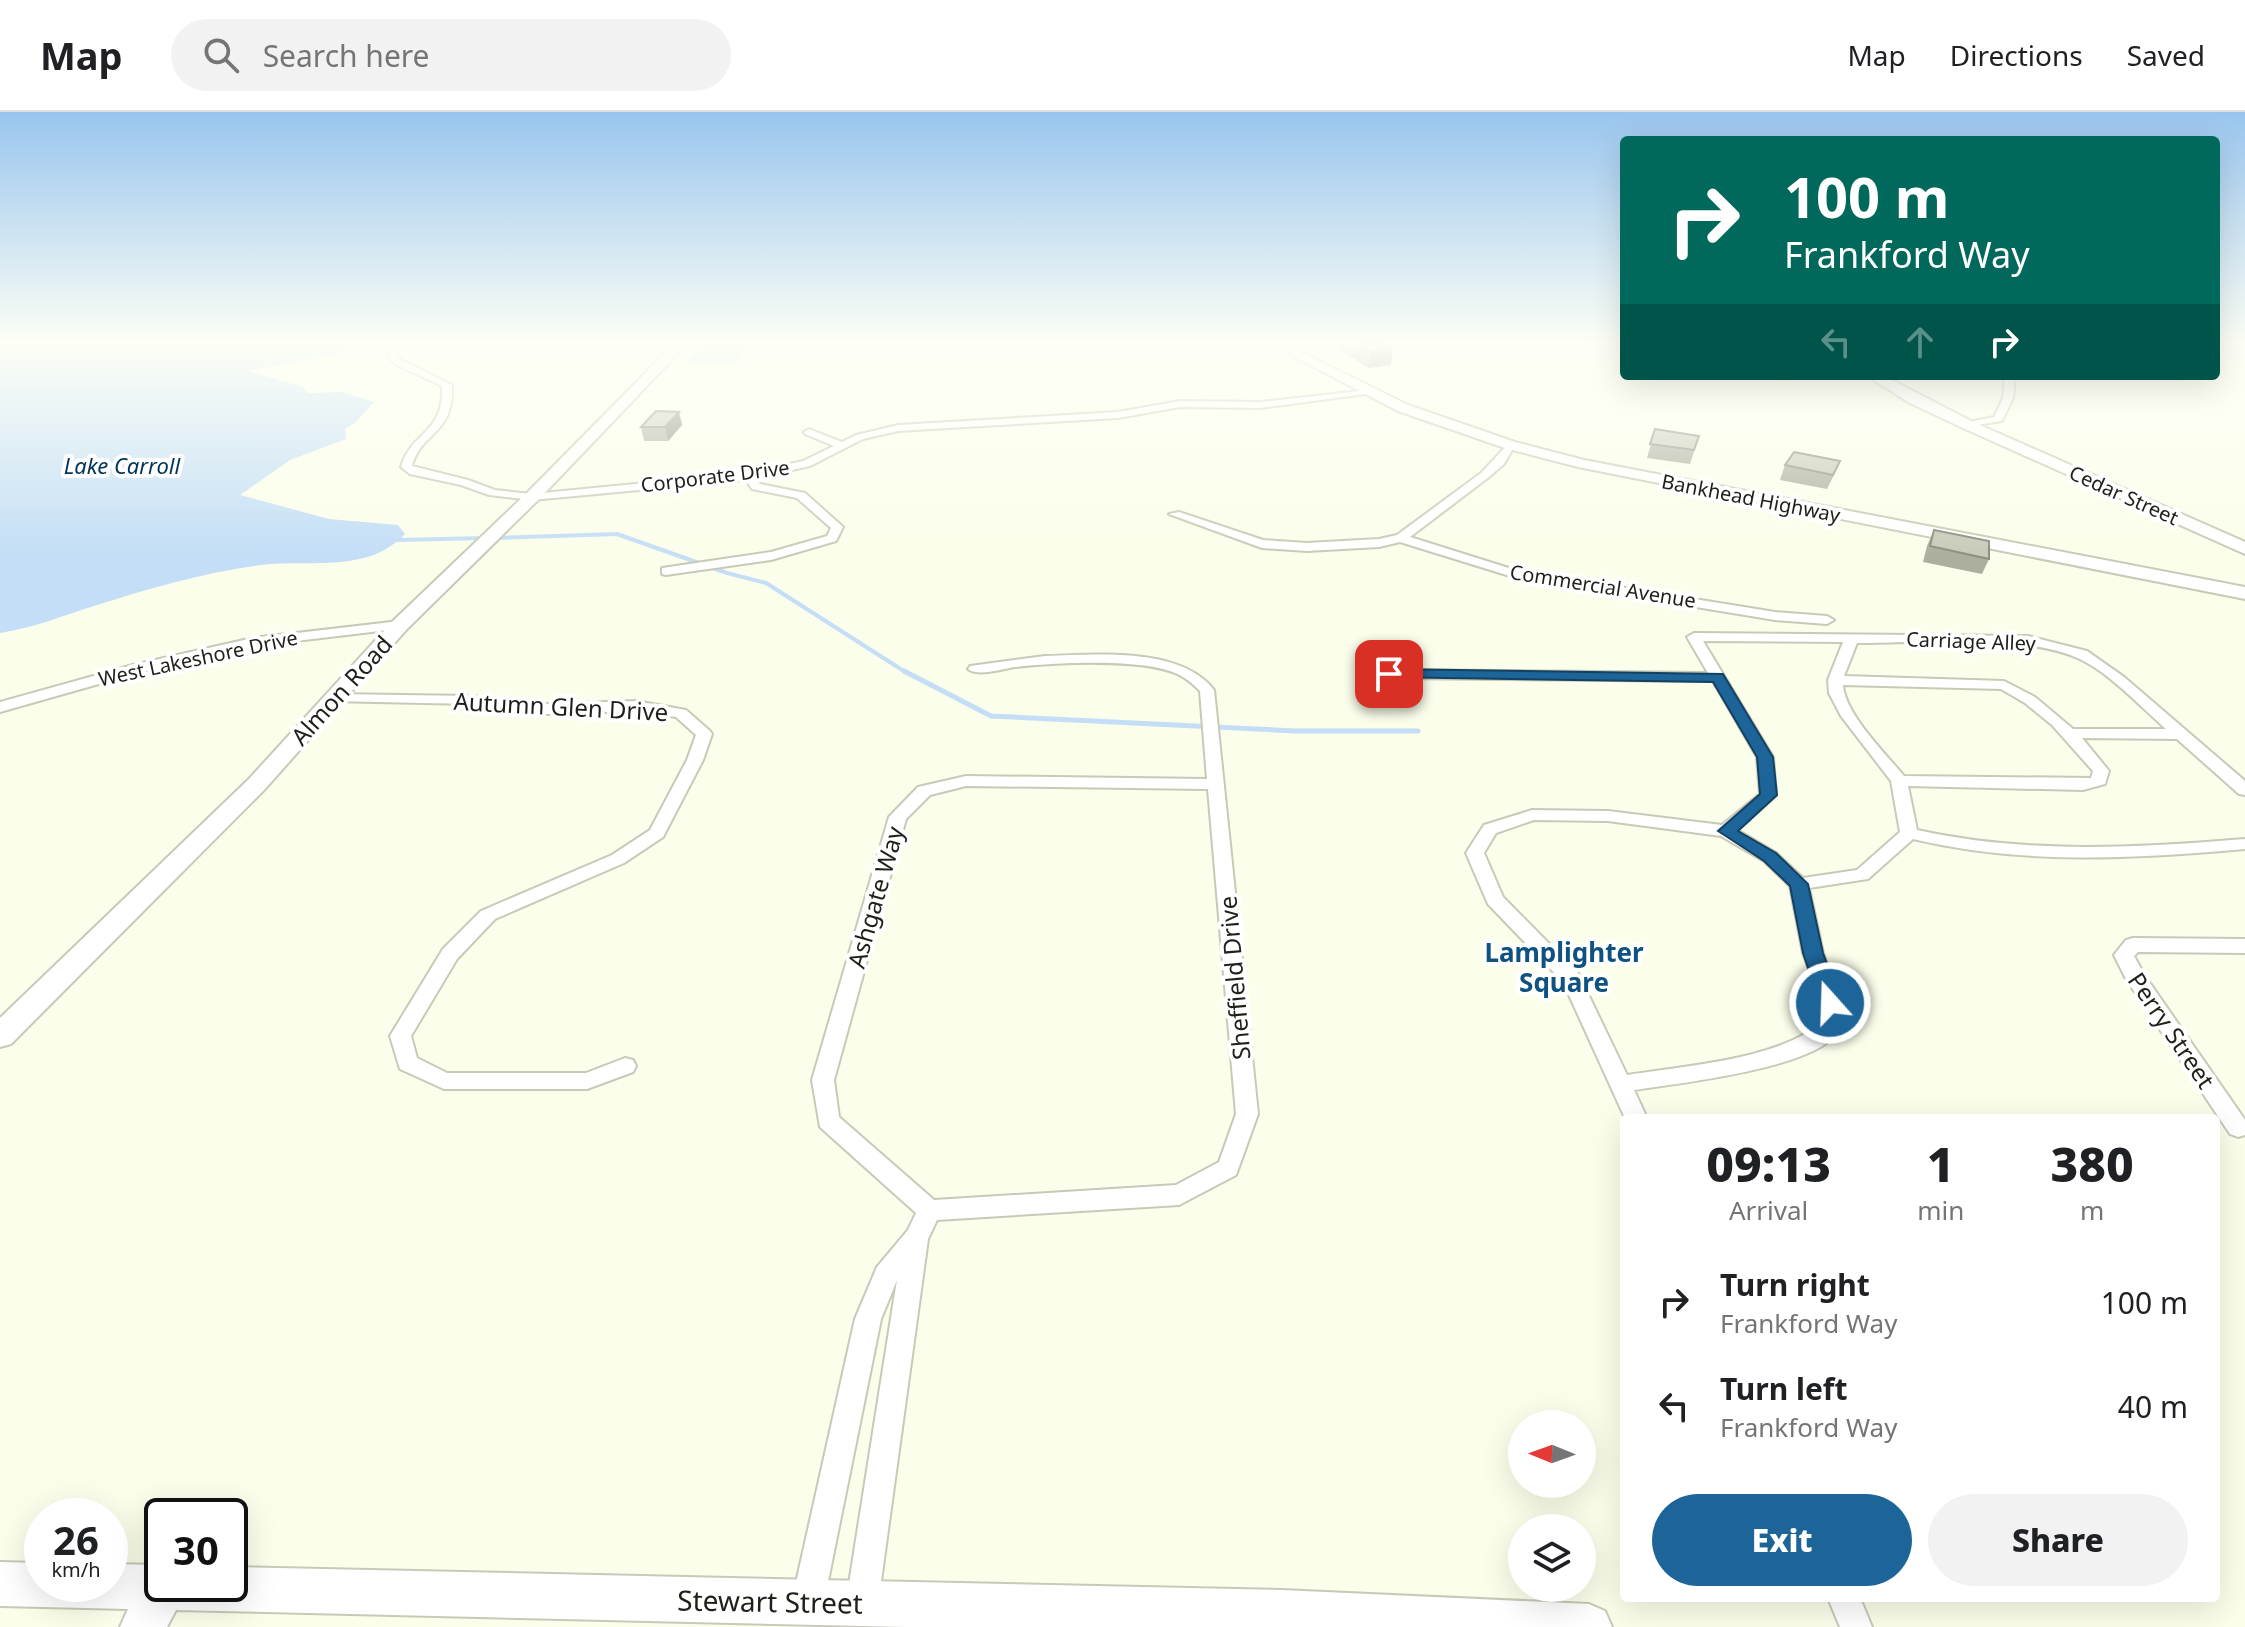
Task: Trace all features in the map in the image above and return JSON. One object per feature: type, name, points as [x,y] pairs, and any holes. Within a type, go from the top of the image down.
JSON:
[{"type":"street","name":"Corporate Drive","points":[[445,415],[439,426],[407,459],[406,467],[414,472],[464,482],[493,493],[532,497],[749,476],[806,464],[868,434],[898,428],[1120,415]]},
{"type":"street","name":"Almon Road","points":[[0,1036],[257,784],[400,625],[612,415]]},
{"type":"street","name":"Bankhead Highway","points":[[1423,415],[1510,445],[1663,481],[2245,593]]},
{"type":"street","name":"Cedar Street","points":[[1947,415],[2245,549]]},
{"type":"street","points":[[1968,425],[1998,419],[2000,415]]},
{"type":"street","points":[[809,432],[843,446]]},
{"type":"street","points":[[1175,514],[1262,544],[1353,545],[1401,538],[1485,475],[1500,462],[1510,445]]},
{"type":"street","points":[[666,571],[739,562],[807,548],[832,538],[837,527],[801,495],[756,487],[749,476]]},
{"type":"street","name":"Commercial Avenue","points":[[1401,538],[1513,573],[1808,620],[1827,620]]},
{"type":"street","name":"West Lakeshore Drive","points":[[0,707],[138,668],[253,642],[400,625]]},
{"type":"street","name":"Carriage Alley","points":[[1718,677],[1694,637],[2028,640],[2059,646],[2082,654],[2119,680],[2245,790]]},
{"type":"street","points":[[1852,637],[1835,680],[1836,693],[1846,713],[1899,781],[1909,833]]},
{"type":"street","name":"Sheffield Drive","points":[[929,1210],[1179,1195],[1228,1168],[1247,1114],[1207,690],[1196,677],[1173,667],[1132,662],[1005,662],[975,669]]},
{"type":"street","points":[[1389,674],[1718,677],[1765,757],[1768,795],[1726,831]]},
{"type":"street","points":[[1835,680],[2004,685],[2023,693],[2101,771],[2099,781],[2083,785],[1899,781]]},
{"type":"street","name":"Autumn Glen Drive","points":[[334,698],[471,700],[547,709],[636,706],[681,713],[704,734],[695,760],[657,833],[618,859],[488,915],[450,954],[400,1036],[408,1063],[444,1081],[587,1081],[625,1066]]},
{"type":"street","points":[[2067,734],[2178,734]]},
{"type":"street","name":"Ashgate Way","points":[[929,1210],[828,1121],[823,1080],[898,817],[924,791],[966,781],[1216,784]]},
{"type":"street","points":[[1622,1084],[1728,1066],[1781,1052],[1819,1039],[1828,1029],[1837,1018],[1813,953],[1799,884],[1770,857],[1726,831],[1608,816],[1532,815],[1490,829],[1475,853],[1495,900],[1571,978],[1634,1114]]},
{"type":"street","points":[[1799,884],[1862,875],[1909,833]]},
{"type":"street","points":[[1909,833],[1965,846],[2026,852],[2164,851],[2245,844]]},
{"type":"street","name":"Perry Street","points":[[2238,1128],[2136,979],[2124,955],[2133,945],[2245,946]]},
{"type":"street","points":[[808,1602],[868,1319],[886,1275],[917,1237],[929,1210]]},
{"type":"street","points":[[862,1603],[917,1237]]},
{"type":"street","name":"Stewart Street","points":[[0,1584],[144,1587]]},
{"type":"street","name":"Stewart Street","points":[[248,1589],[862,1603],[1280,1620],[1589,1627]]},
{"type":"street","points":[[143,1627],[156,1602]]},
{"type":"street","points":[[1846,1602],[1856,1627]]},
{"type":"water","name":"Lake Carroll","points":[[0,415],[363,415],[345,429],[346,439],[290,460],[240,495],[329,519],[398,525],[405,534],[390,547],[356,560],[261,565],[219,572],[155,587],[36,625],[0,633]]},
{"type":"building","points":[[653,415],[676,415],[665,427],[641,427]]},
{"type":"building","points":[[1655,429],[1699,436],[1694,450],[1650,444]]},
{"type":"building","points":[[1794,452],[1840,461],[1833,475],[1785,465]]},
{"type":"building","points":[[1934,530],[1989,541],[1989,559],[1930,546]]},
{"type":"waterway","points":[[496,538],[617,534],[727,573],[766,583],[907,673]]},
{"type":"waterway","points":[[396,540],[486,538]]},
{"type":"waterway","points":[[904,671],[991,716],[1295,731],[1418,731]]},
{"type":"district","name":"Lamplighter Square","points":[[1564,967]]},
{"type":"route","points":[[1389,674],[1718,677],[1765,757],[1768,795],[1726,831],[1770,857],[1799,884],[1813,953],[1830,1003]]}]
